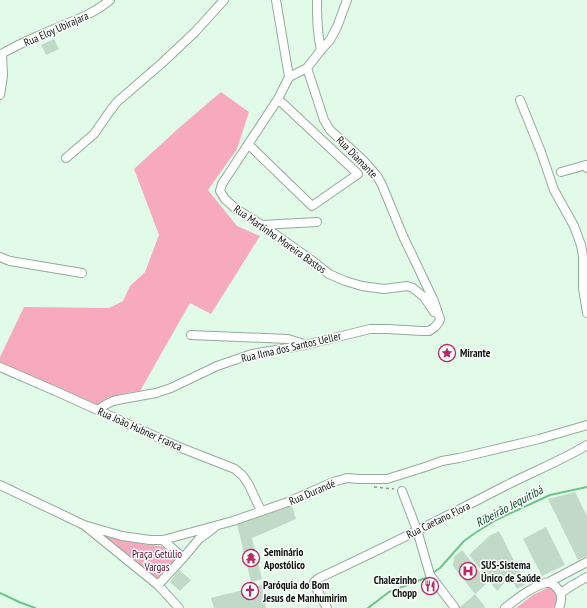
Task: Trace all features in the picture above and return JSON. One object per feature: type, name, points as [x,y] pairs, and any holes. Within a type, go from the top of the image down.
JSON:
[{"type":"street","name":"Rua Eloy Ubirajara","points":[[1,55],[18,45],[91,14],[110,0]]},
{"type":"street","points":[[66,158],[94,134],[117,102],[195,32],[224,0]]},
{"type":"street","points":[[276,0],[289,76],[307,68],[330,40],[337,27],[347,0]]},
{"type":"street","points":[[317,0],[318,41],[321,50]]},
{"type":"street","points":[[0,95],[3,76],[1,55]]},
{"type":"street","name":"Rua Diamante","points":[[307,68],[324,120],[330,130],[364,161],[377,176],[382,185],[403,236],[434,302],[440,319]]},
{"type":"street","name":"Rua Martinho Moreira Bastos","points":[[289,76],[278,99],[222,184],[220,191],[225,199],[236,209],[262,224],[329,274],[362,286],[384,289],[407,286],[413,288],[424,297],[440,319]]},
{"type":"street","points":[[248,144],[312,206],[358,174],[278,99]]},
{"type":"street","points":[[520,100],[541,152],[554,190],[574,226],[581,245],[583,256],[583,288],[587,313]]},
{"type":"street","points":[[561,172],[586,165],[587,168]]},
{"type":"street","points":[[262,224],[317,222]]},
{"type":"street","points":[[0,257],[82,273]]},
{"type":"street","name":"Rua Ilma dos Santos Ueller","points":[[98,410],[113,401],[156,393],[171,388],[217,366],[252,354],[305,345],[370,329],[429,330],[435,327],[440,319]]},
{"type":"street","points":[[192,335],[288,339],[305,345]]},
{"type":"street","name":"Rua João Hubner Franca","points":[[0,368],[179,447],[235,469],[243,476],[249,485],[261,511]]},
{"type":"street","name":"Rua Durandé","points":[[84,525],[122,536],[150,540],[163,540],[217,526],[288,502],[333,482],[347,478],[387,479],[425,468],[442,461],[466,457],[532,441],[587,424]]},
{"type":"street","name":"Rua Caetano Flora","points":[[327,608],[315,586],[314,582],[318,578],[587,445]]},
{"type":"street","points":[[0,485],[84,525],[158,585],[179,608]]},
{"type":"street","points":[[402,491],[417,530],[430,575],[455,608]]},
{"type":"street","points":[[158,585],[199,539],[217,526]]},
{"type":"street","points":[[163,540],[183,558]]},
{"type":"street","points":[[505,608],[533,588],[587,562]]},
{"type":"street","points":[[560,593],[587,577]]},
{"type":"street","points":[[546,583],[556,586],[560,593],[561,601],[559,608]]},
{"type":"green space","points":[[221,92],[249,112],[237,149],[208,190],[237,226],[260,236],[211,314],[190,303],[140,391],[109,397],[97,405],[0,370],[0,357],[24,307],[109,308],[123,301],[130,286],[145,272],[159,235],[134,169]]},
{"type":"green space","name":"Praça Getúlio Vargas","points":[[94,531],[142,544],[161,546],[179,557],[159,581]]},
{"type":"green space","points":[[551,586],[560,594],[557,608],[516,608],[533,595]]},
{"type":"building","points":[[54,39],[59,49],[46,55],[41,45]]},
{"type":"building","points":[[575,492],[587,516],[587,556],[578,560],[548,499]]},
{"type":"building","name":"Seminário Apostólico","points":[[292,506],[296,519],[252,538],[262,579],[251,582],[237,524]]},
{"type":"building","points":[[546,527],[565,565],[542,576],[523,539]]},
{"type":"building","points":[[499,531],[526,584],[517,589],[510,577],[497,591],[469,555],[489,536]]},
{"type":"building","name":"SUS-Sistema Único de Saúde","points":[[462,550],[483,576],[486,584],[475,594],[453,566],[454,557]]},
{"type":"building","points":[[179,570],[191,580],[180,591],[170,582]]},
{"type":"building","name":"Paróquia do Bom Jesus de Manhumirim","points":[[262,585],[266,608],[214,608],[211,598]]},
{"type":"building","points":[[475,594],[485,607],[484,608],[459,608]]},
{"type":"waterway","name":"Ribeirão Jequitibá","points":[[431,574],[440,568],[464,541],[496,520],[550,495],[587,487]]},
{"type":"waterway","name":"Ribeirão Jequitibá","points":[[368,608],[389,592],[428,577]]},
{"type":"waterway","points":[[0,593],[35,608]]},
{"type":"place","name":"Mirante","points":[[447,353]]},
{"type":"place","name":"Seminário Apostólico","points":[[251,558]]},
{"type":"place","name":"SUS-Sistema Único de Saúde","points":[[468,571]]},
{"type":"place","name":"Chalezinho Chopp","points":[[430,586]]},
{"type":"place","name":"Paróquia do Bom Jesus de Manhumirim","points":[[250,591]]}]
